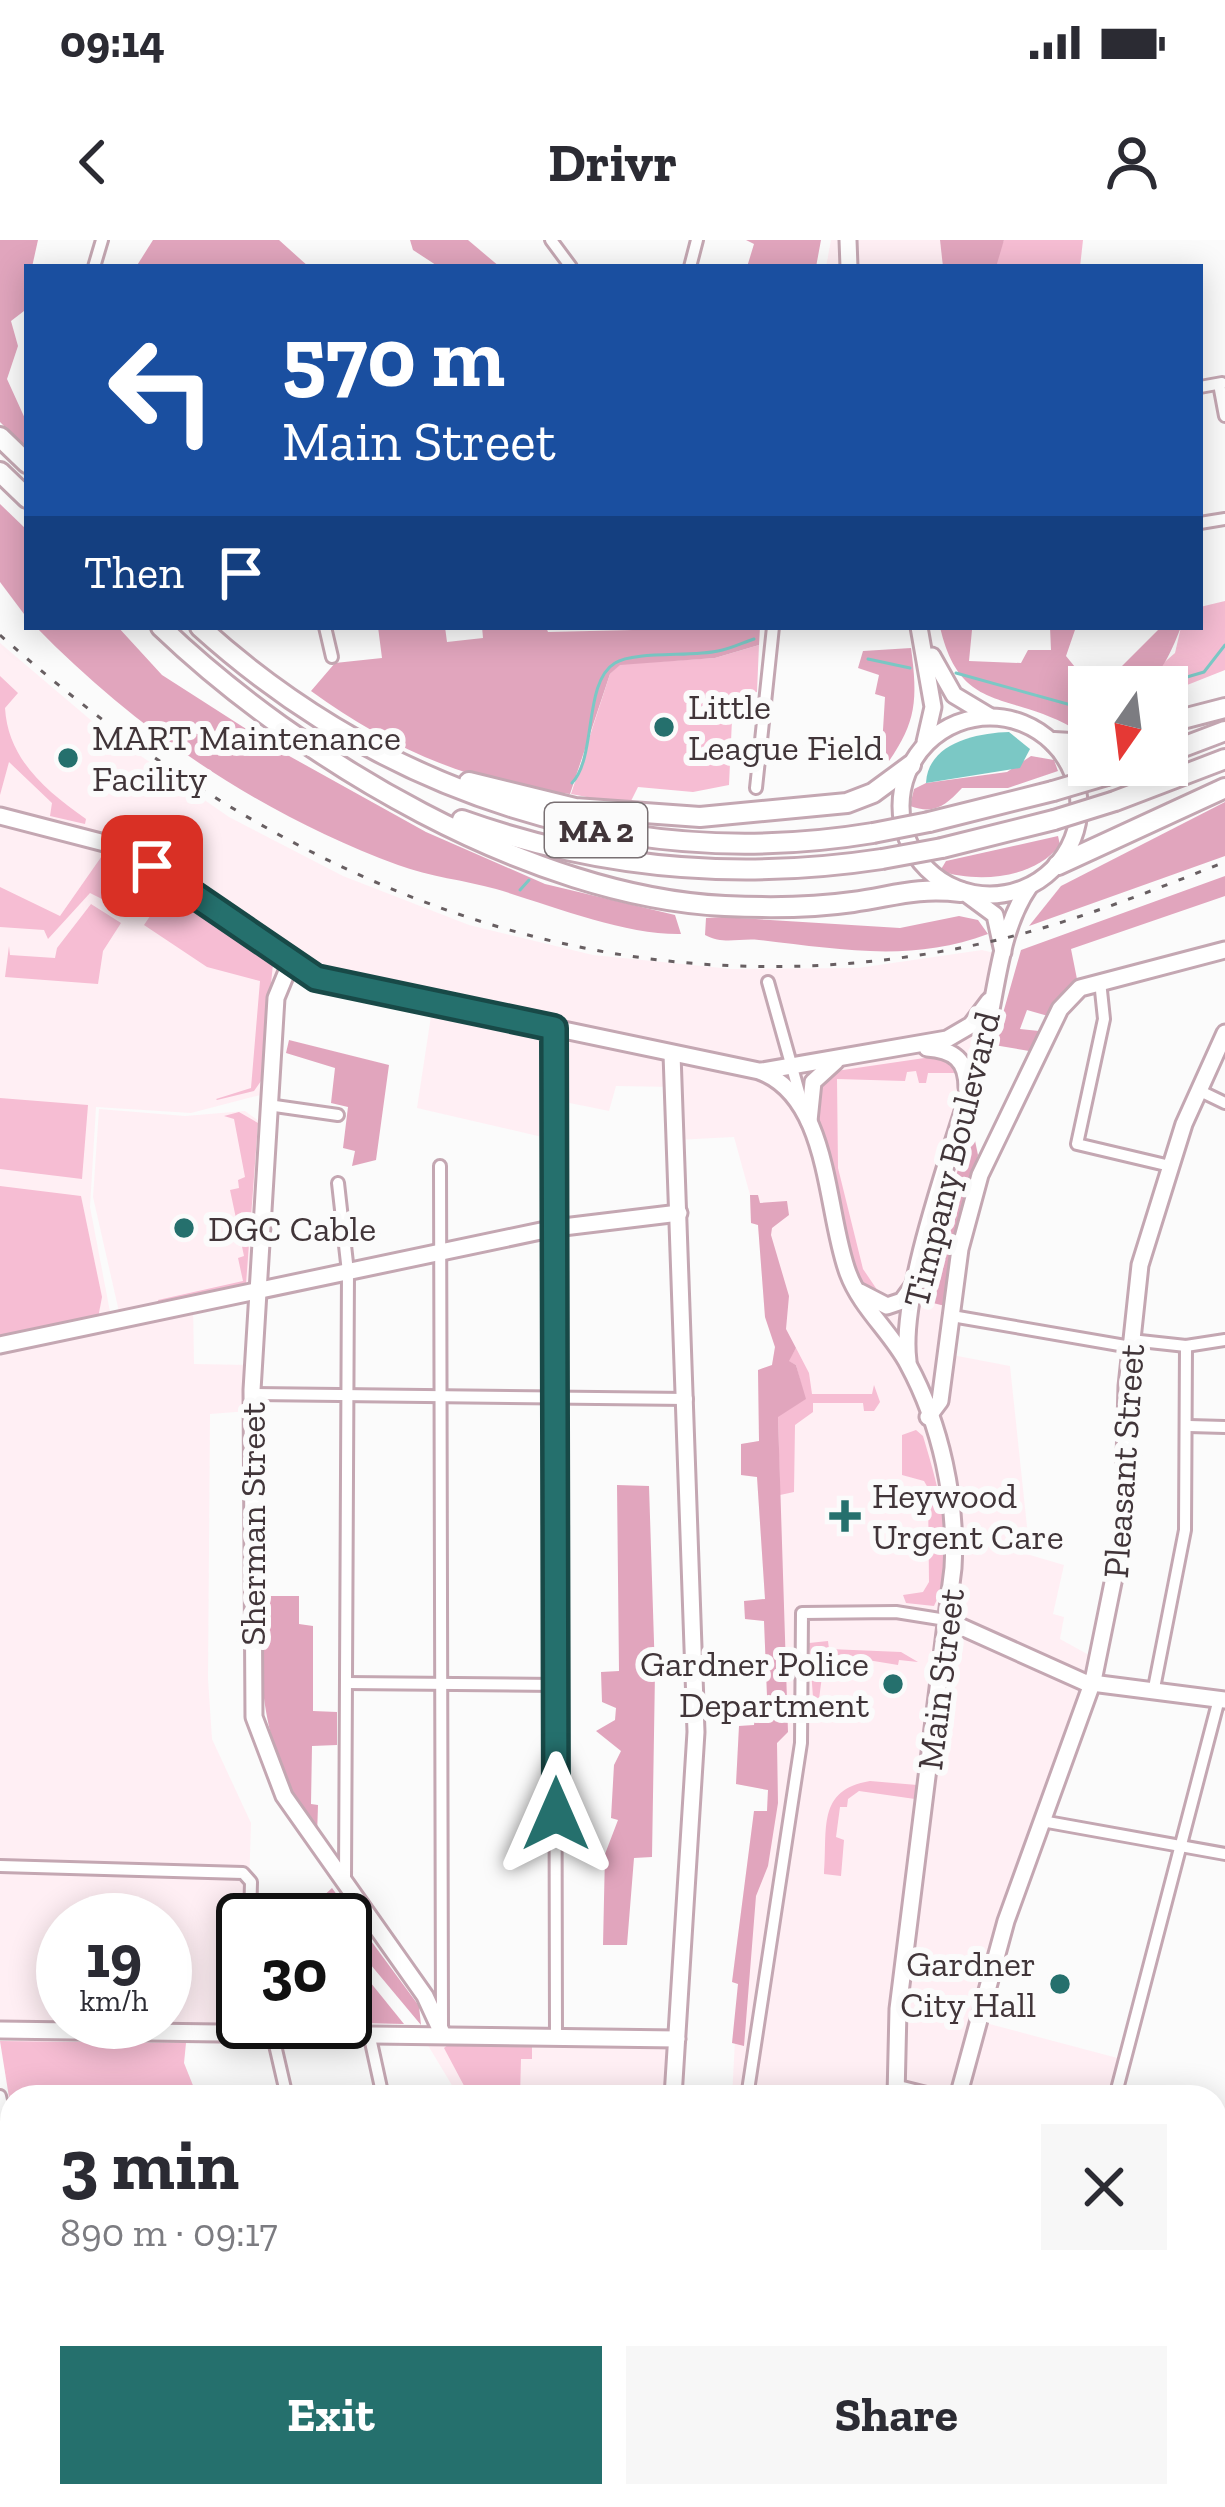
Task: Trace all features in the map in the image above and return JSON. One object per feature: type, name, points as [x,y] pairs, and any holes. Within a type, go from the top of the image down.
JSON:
[{"type":"highway","points":[[0,437],[24,460]]},
{"type":"highway","points":[[0,472],[24,495]]},
{"type":"highway","name":"MA 2","points":[[165,630],[257,708],[375,782],[517,838],[645,866],[760,871],[942,848],[1054,820],[1225,759]]},
{"type":"highway","name":"MA 2","points":[[204,630],[339,730],[452,788],[597,831],[736,844],[873,832],[1070,786]]},
{"type":"highway","points":[[1188,717],[1225,708]]},
{"type":"highway","points":[[339,730],[491,789],[556,805],[641,816],[723,816],[847,802],[880,790],[916,758]]},
{"type":"highway","points":[[1188,745],[1225,730]]},
{"type":"highway","points":[[1054,742],[1068,743]]},
{"type":"highway","points":[[375,782],[513,856],[652,898],[796,906],[857,902],[916,887],[964,893]]},
{"type":"highway","points":[[1058,865],[1225,788]]},
{"type":"street","points":[[550,240],[569,264]]},
{"type":"street","points":[[1222,383],[1225,416]]},
{"type":"street","points":[[327,630],[332,657]]},
{"type":"street","points":[[756,788],[773,630]]},
{"type":"street","points":[[921,630],[933,707],[902,804],[908,839],[927,869],[995,915],[1003,955]]},
{"type":"street","points":[[922,630],[943,680],[966,704],[989,716],[1022,723],[1054,742],[1073,775],[1078,805],[1075,832],[1058,865],[1030,886],[1005,894],[964,893]]},
{"type":"street","points":[[916,758],[954,726],[989,716]]},
{"type":"street","points":[[0,816],[126,850],[290,964],[325,981],[759,1071],[919,1047],[963,1031],[993,994]]},
{"type":"street","name":"Timpany Boulevard","points":[[908,1364],[907,1331],[920,1266],[1003,955],[1030,886]]},
{"type":"street","points":[[928,1417],[940,1401],[965,1227],[988,1151],[1060,1009],[1080,988],[1225,950]]},
{"type":"street","name":"Sherman Street","points":[[290,964],[276,998],[255,1292],[254,1717],[284,1796],[425,1996],[426,2033]]},
{"type":"street","points":[[1100,981],[1104,1019],[1077,1144],[1170,1166]]},
{"type":"street","name":"Main Street","points":[[768,982],[853,1285],[908,1364],[952,1506],[946,1620],[898,2009],[896,2085]]},
{"type":"street","points":[[554,1028],[556,2036]]},
{"type":"street","name":"Pleasant Street","points":[[961,2085],[1000,1938],[1093,1681],[1123,1532],[1131,1343],[1140,1264],[1170,1166],[1225,1033]]},
{"type":"street","points":[[919,1047],[946,1050],[959,1059],[967,1079],[966,1103]]},
{"type":"street","points":[[672,1054],[696,1732],[675,2085]]},
{"type":"street","points":[[810,1123],[814,1078],[845,1059]]},
{"type":"street","name":"Main Street","points":[[759,1071],[786,1087],[810,1123]]},
{"type":"street","points":[[1198,1090],[1225,1103]]},
{"type":"street","points":[[268,1105],[338,1115]]},
{"type":"street","points":[[426,2033],[442,1684],[440,1166]]},
{"type":"street","points":[[338,1183],[348,1272],[345,1886]]},
{"type":"street","points":[[0,1346],[555,1228],[680,1213]]},
{"type":"street","points":[[853,1285],[878,1304],[895,1305],[910,1292],[920,1266]]},
{"type":"street","points":[[952,1316],[1131,1343],[1186,1346],[1225,1340]]},
{"type":"street","points":[[1154,1688],[1181,1567],[1189,1426],[1186,1346]]},
{"type":"street","points":[[252,1394],[687,1399]]},
{"type":"street","points":[[1189,1426],[1225,1427]]},
{"type":"street","points":[[749,2085],[800,1759],[802,1612],[896,1612],[946,1620],[1093,1681],[1222,1700],[1118,2085]]},
{"type":"street","points":[[346,1682],[556,1685]]},
{"type":"street","points":[[1042,1821],[1225,1854]]},
{"type":"street","points":[[0,1866],[248,1876],[249,1893]]},
{"type":"street","points":[[0,2030],[216,2027]]},
{"type":"street","points":[[372,2033],[677,2039]]},
{"type":"street","points":[[372,2047],[380,2085]]},
{"type":"street","points":[[276,2049],[283,2085]]},
{"type":"shaded area","points":[[0,240],[38,240],[33,264],[24,264],[24,311],[11,321],[18,346],[7,379],[24,416],[24,446],[0,422]]},
{"type":"shaded area","points":[[153,240],[279,240],[306,264],[138,264]]},
{"type":"shaded area","points":[[410,240],[468,240],[496,264],[434,264],[413,250]]},
{"type":"shaded area","points":[[746,240],[821,240],[817,264],[748,264],[754,244]]},
{"type":"shaded area","points":[[831,240],[940,240],[943,264],[827,264]]},
{"type":"shaded area","points":[[940,240],[1004,240],[997,264],[943,264]]},
{"type":"shaded area","points":[[1004,240],[1083,240],[1080,264],[993,264]]},
{"type":"shaded area","points":[[0,504],[24,527],[24,614],[0,582]]},
{"type":"shaded area","points":[[1225,601],[1225,670],[1188,685],[1188,666],[1160,666],[1175,653],[1180,630],[1203,630],[1203,606]]},
{"type":"shaded area","points":[[39,630],[121,630],[162,675],[282,752],[426,832],[545,884],[675,915],[681,934],[563,911],[410,869],[348,845],[204,766],[75,665]]},
{"type":"shaded area","points":[[378,630],[445,630],[447,642],[483,638],[482,630],[760,630],[759,645],[715,658],[620,665],[610,674],[570,794],[500,782],[433,760],[370,730],[311,691],[335,663],[382,658]]},
{"type":"shaded area","points":[[941,630],[972,630],[969,661],[1021,663],[1028,650],[1051,650],[1050,630],[1075,630],[1066,656],[1074,666],[1068,666],[1068,726],[990,696],[960,674]]},
{"type":"shaded area","points":[[1158,630],[1180,630],[1162,666],[1122,666]]},
{"type":"shaded area","points":[[0,643],[99,727],[229,817],[343,876],[469,925],[593,955],[731,969],[858,968],[982,950],[1003,955],[968,1100],[981,1104],[935,1290],[954,1295],[947,1354],[1010,1366],[1030,1555],[1064,1565],[1053,1614],[1064,1617],[1060,1639],[1098,1660],[978,2021],[1125,2060],[1118,2085],[733,2085],[738,1984],[732,1982],[754,1811],[767,1811],[768,1790],[736,1784],[739,1726],[754,1725],[757,1700],[767,1696],[764,1621],[745,1619],[744,1601],[765,1599],[757,1477],[741,1475],[741,1444],[759,1441],[758,1370],[772,1365],[775,1347],[765,1317],[758,1225],[751,1223],[750,1195],[734,1137],[676,1140],[673,1087],[616,1086],[609,1111],[555,1100],[555,1140],[417,1108],[433,1003],[290,965],[280,983],[268,1093],[191,1113],[96,1107],[90,1207],[112,1322],[0,1345]]},
{"type":"shaded area","points":[[759,645],[757,692],[733,698],[729,785],[693,792],[638,787],[629,805],[571,794],[610,674],[620,664],[715,658]]},
{"type":"shaded area","points":[[911,648],[913,709],[889,761],[882,746],[885,697],[875,694],[879,675],[858,668],[863,651]]},
{"type":"shaded area","points":[[0,676],[18,693],[5,708],[21,758],[43,785],[86,819],[85,824],[50,816],[52,803],[9,762],[0,795]]},
{"type":"shaded area","points":[[1031,756],[1054,760],[1058,771],[1008,788],[962,788],[933,809],[910,806],[914,789],[926,783],[1007,772]]},
{"type":"shaded area","points":[[1225,802],[1225,856],[1029,926],[1061,886]]},
{"type":"shaded area","points":[[1058,836],[1060,845],[1049,856],[1021,871],[971,877],[940,871],[946,861]]},
{"type":"shaded area","points":[[104,853],[144,878],[144,891],[128,912],[90,893],[48,939],[44,930],[0,927],[0,887],[60,916]]},
{"type":"shaded area","points":[[1225,876],[1225,896],[1071,949],[1077,979],[1048,1016],[1027,1010],[1020,1029],[1039,1031],[1029,1051],[994,1045],[1021,950]]},
{"type":"shaded area","points":[[167,891],[273,964],[261,1081],[254,1091],[216,1099],[251,1088],[260,981],[207,967],[144,925]]},
{"type":"shaded area","points":[[91,904],[121,923],[103,951],[98,984],[5,977],[9,946],[10,955],[55,958],[57,948]]},
{"type":"shaded area","points":[[959,916],[978,920],[988,934],[903,951],[705,935],[706,918],[900,928]]},
{"type":"shaded area","points":[[289,1040],[389,1065],[376,1160],[352,1166],[355,1151],[343,1148],[348,1107],[331,1103],[335,1068],[286,1053]]},
{"type":"shaded area","points":[[949,1058],[960,1073],[928,1073],[926,1083],[919,1083],[916,1071],[907,1072],[905,1081],[837,1079],[838,1168],[863,1269],[882,1297],[864,1289],[855,1269],[812,1100],[814,1086],[836,1071]]},
{"type":"shaded area","points":[[0,1098],[88,1105],[82,1179],[0,1169]]},
{"type":"shaded area","points":[[977,1102],[973,1131],[978,1155],[954,1243],[945,1306],[921,1300]]},
{"type":"shaded area","points":[[99,1109],[185,1116],[245,1111],[263,1124],[251,1283],[247,1290],[193,1303],[194,1364],[249,1365],[249,1411],[210,1414],[208,1679],[212,1739],[251,1823],[249,1893],[216,1893],[216,2028],[192,2028],[192,1893],[36,1893],[36,2026],[0,2026],[0,1349],[122,1325],[93,1197]]},
{"type":"shaded area","points":[[239,1112],[258,1123],[246,1284],[159,1305],[158,1300],[243,1281],[238,1258],[244,1256],[230,1190],[239,1188],[238,1180],[245,1177],[234,1119],[224,1116]]},
{"type":"shaded area","points":[[0,1186],[81,1196],[102,1297],[98,1318],[0,1338]]},
{"type":"shaded area","points":[[750,1195],[758,1195],[760,1203],[787,1201],[789,1215],[772,1228],[771,1235],[789,1296],[786,1329],[796,1348],[789,1361],[796,1365],[806,1399],[778,1417],[788,1732],[777,1743],[778,1803],[768,1866],[756,1896],[744,2046],[732,2043],[738,1984],[732,1982],[754,1811],[767,1811],[768,1790],[736,1784],[739,1726],[754,1725],[757,1700],[767,1696],[764,1621],[745,1619],[744,1601],[765,1599],[757,1477],[741,1475],[741,1444],[759,1441],[758,1370],[772,1365],[775,1347],[765,1317],[758,1225],[751,1223]]},
{"type":"shaded area","points":[[796,1348],[809,1373],[812,1394],[872,1394],[874,1385],[880,1402],[874,1411],[864,1411],[863,1403],[813,1403],[813,1412],[795,1425],[794,1492],[780,1495],[778,1416],[805,1399],[796,1365],[788,1361]]},
{"type":"shaded area","points":[[916,1430],[923,1436],[944,1521],[945,1565],[934,1606],[906,1603],[903,1595],[923,1592],[929,1582],[928,1488],[924,1481],[902,1475],[902,1435]]},
{"type":"shaded area","points":[[617,1485],[649,1486],[655,1673],[652,1857],[634,1858],[627,1945],[603,1945],[605,1854],[618,1820],[611,1818],[614,1765],[621,1751],[596,1731],[615,1720],[616,1708],[602,1702],[601,1672],[619,1671]]},
{"type":"shaded area","points":[[257,1596],[299,1596],[299,1624],[313,1626],[313,1711],[337,1712],[337,1745],[312,1746],[311,1804],[318,1805],[317,1836],[285,1777],[268,1721]]},
{"type":"shaded area","points":[[828,1641],[829,1649],[901,1652],[918,1662],[899,1660],[898,1665],[825,1653],[818,1707],[829,1711],[814,1711],[809,1643]]},
{"type":"shaded area","points":[[870,1781],[917,1785],[915,1799],[859,1791],[848,1799],[847,1807],[840,1807],[836,1837],[844,1840],[841,1876],[824,1874],[826,1827],[833,1803],[841,1793]]},
{"type":"shaded area","points":[[372,1942],[419,2006],[421,2025],[372,1966]]},
{"type":"shaded area","points":[[372,1984],[404,2024],[372,2023]]},
{"type":"shaded area","points":[[420,2032],[677,2040],[674,2085],[452,2085]]},
{"type":"shaded area","points":[[0,2041],[36,2041],[36,2049],[185,2049],[184,2063],[193,2085],[7,2085]]},
{"type":"shaded area","points":[[449,2044],[532,2046],[532,2059],[521,2059],[520,2085],[464,2085],[444,2048]]},
{"type":"water","points":[[1009,732],[1030,749],[1020,768],[926,783],[935,758],[944,750],[969,738]]},
{"type":"waterway","points":[[572,783],[585,756],[598,686],[615,663],[635,657],[718,651],[754,639]]},
{"type":"waterway","points":[[1188,677],[1204,672],[1225,645]]},
{"type":"waterway","points":[[868,659],[910,668]]},
{"type":"waterway","points":[[956,673],[1068,704]]},
{"type":"waterway","points":[[520,890],[529,880]]},
{"type":"railway","points":[[0,635],[106,723],[218,799],[334,863],[454,913],[580,947],[710,965],[845,964],[1015,936],[1225,862]]},
{"type":"place","name":"Little League Field","points":[[664,727]]},
{"type":"place","name":"MART Maintenance Facility","points":[[68,758]]},
{"type":"place","name":"DGC Cable","points":[[184,1228]]},
{"type":"place","name":"Heywood Urgent Care","points":[[845,1516]]},
{"type":"place","name":"Gardner Police Department","points":[[893,1684]]},
{"type":"place","name":"Gardner City Hall","points":[[1060,1984]]},
{"type":"route","points":[[152,866],[316,978],[554,1028],[556,1814]]}]
